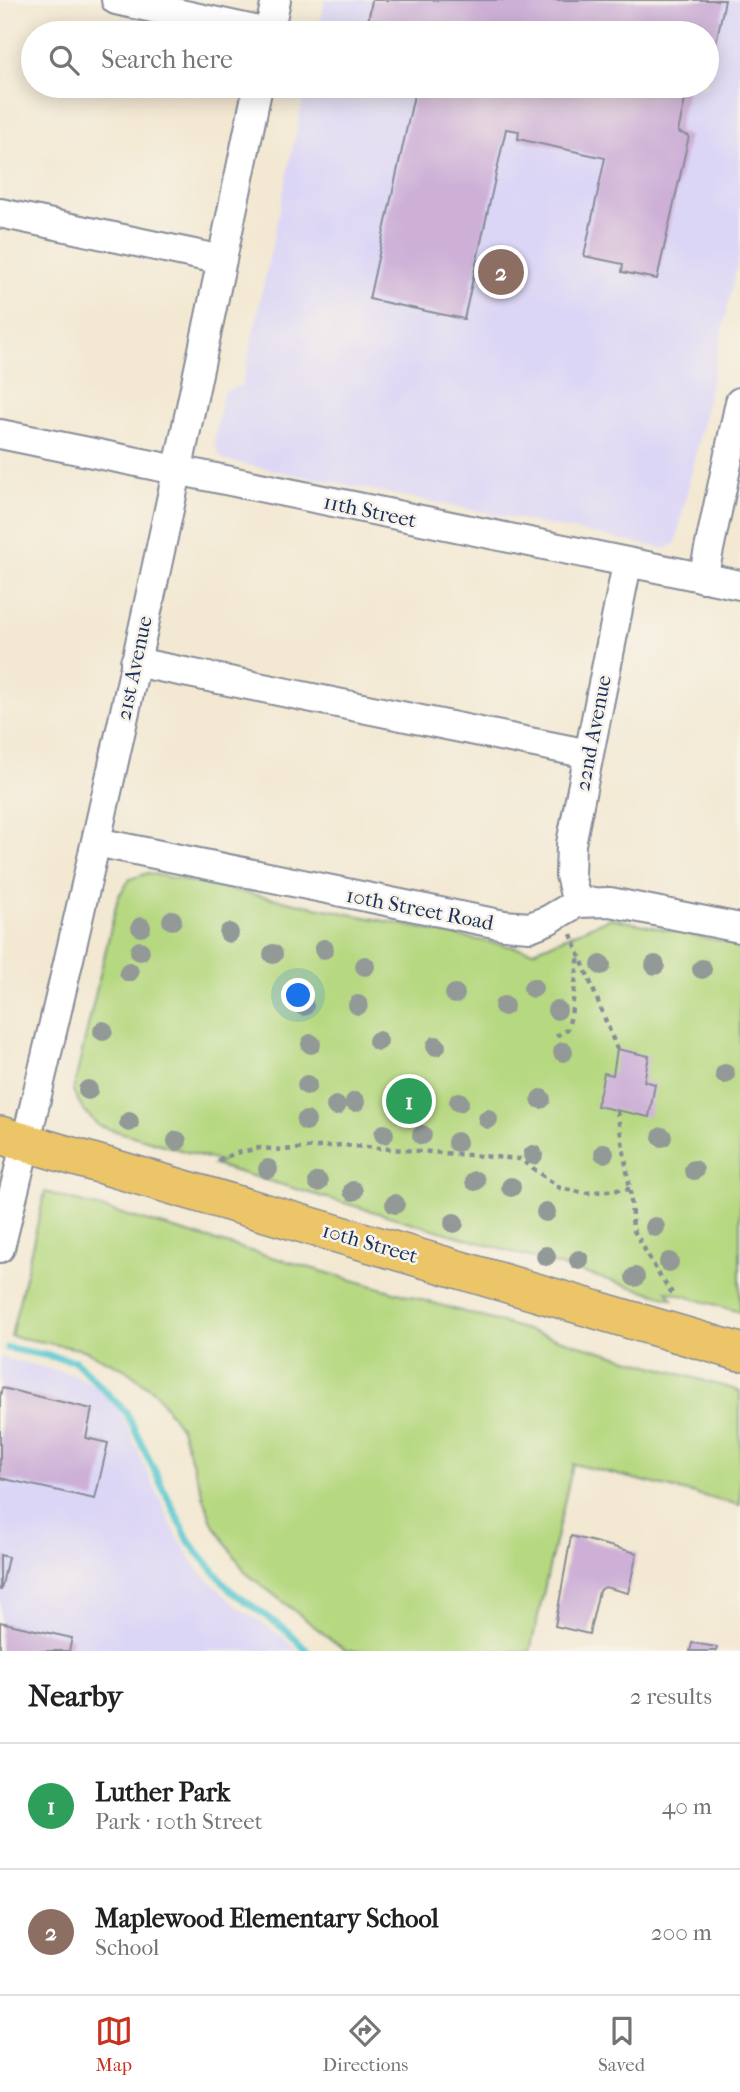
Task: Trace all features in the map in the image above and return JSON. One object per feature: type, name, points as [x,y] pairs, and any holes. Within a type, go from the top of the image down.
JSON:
[{"type":"main road","name":"10th Street","points":[[13,1139],[740,1352]]},
{"type":"street","points":[[117,0],[213,21]]},
{"type":"street","points":[[271,21],[276,0]]},
{"type":"street","name":"21st Avenue","points":[[0,1248],[13,1139],[96,842],[256,98]]},
{"type":"street","points":[[0,213],[222,260]]},
{"type":"street","points":[[703,578],[739,413]]},
{"type":"street","name":"11th Street","points":[[0,434],[740,585]]},
{"type":"street","name":"22nd Avenue","points":[[577,903],[570,875],[571,844],[627,564]]},
{"type":"street","points":[[135,662],[590,754]]},
{"type":"street","name":"10th Street Road","points":[[96,842],[504,925],[530,927],[577,903],[610,902],[740,928]]},
{"type":"path","points":[[571,934],[617,1049]]},
{"type":"path","points":[[556,1036],[567,1030],[571,1016],[579,953]]},
{"type":"path","points":[[617,1111],[630,1189],[633,1229],[672,1293]]},
{"type":"path","points":[[218,1160],[260,1148],[283,1150],[341,1145],[520,1159],[560,1188],[584,1193],[630,1189]]},
{"type":"shaded area","points":[[325,0],[740,0],[740,251],[676,543],[666,549],[224,460],[214,442],[223,392],[242,385],[303,98],[719,98],[719,21],[321,21]]},
{"type":"shaded area","points":[[0,1357],[75,1375],[97,1387],[117,1405],[177,1536],[200,1572],[235,1605],[283,1637],[297,1651],[0,1651]]},
{"type":"green space","points":[[148,873],[533,951],[610,918],[740,945],[740,1312],[667,1291],[673,1299],[214,1165],[221,1162],[99,1126],[83,1110],[73,1091],[118,897],[130,879]]},
{"type":"green space","points":[[45,1192],[740,1391],[740,1505],[573,1464],[530,1651],[346,1651],[246,1573],[212,1522],[181,1429],[155,1392],[124,1369],[84,1350],[11,1336]]},
{"type":"building","points":[[372,0],[725,0],[719,29],[719,21],[368,21]]},
{"type":"building","points":[[413,98],[685,98],[678,132],[689,136],[657,279],[622,272],[623,264],[584,256],[605,158],[518,139],[519,131],[506,129],[464,319],[369,299]]},
{"type":"building","points":[[617,1049],[649,1056],[644,1081],[655,1084],[649,1117],[597,1106],[604,1073],[613,1075]]},
{"type":"building","points":[[2,1388],[92,1409],[86,1438],[108,1443],[95,1499],[0,1478]]},
{"type":"building","points":[[571,1536],[637,1553],[628,1593],[605,1587],[599,1591],[589,1634],[555,1626]]},
{"type":"building","points":[[0,1555],[8,1557],[1,1590],[0,1590]]},
{"type":"building","points":[[0,1622],[72,1638],[69,1651],[0,1651]]},
{"type":"building","points":[[692,1643],[717,1647],[716,1651],[690,1651]]},
{"type":"waterway","points":[[8,1348],[75,1361],[126,1412],[190,1543],[230,1590],[287,1631],[307,1651]]},
{"type":"place","name":"Maplewood Elementary School","points":[[501,272]]},
{"type":"place","name":"Luther Park","points":[[409,1101]]}]
